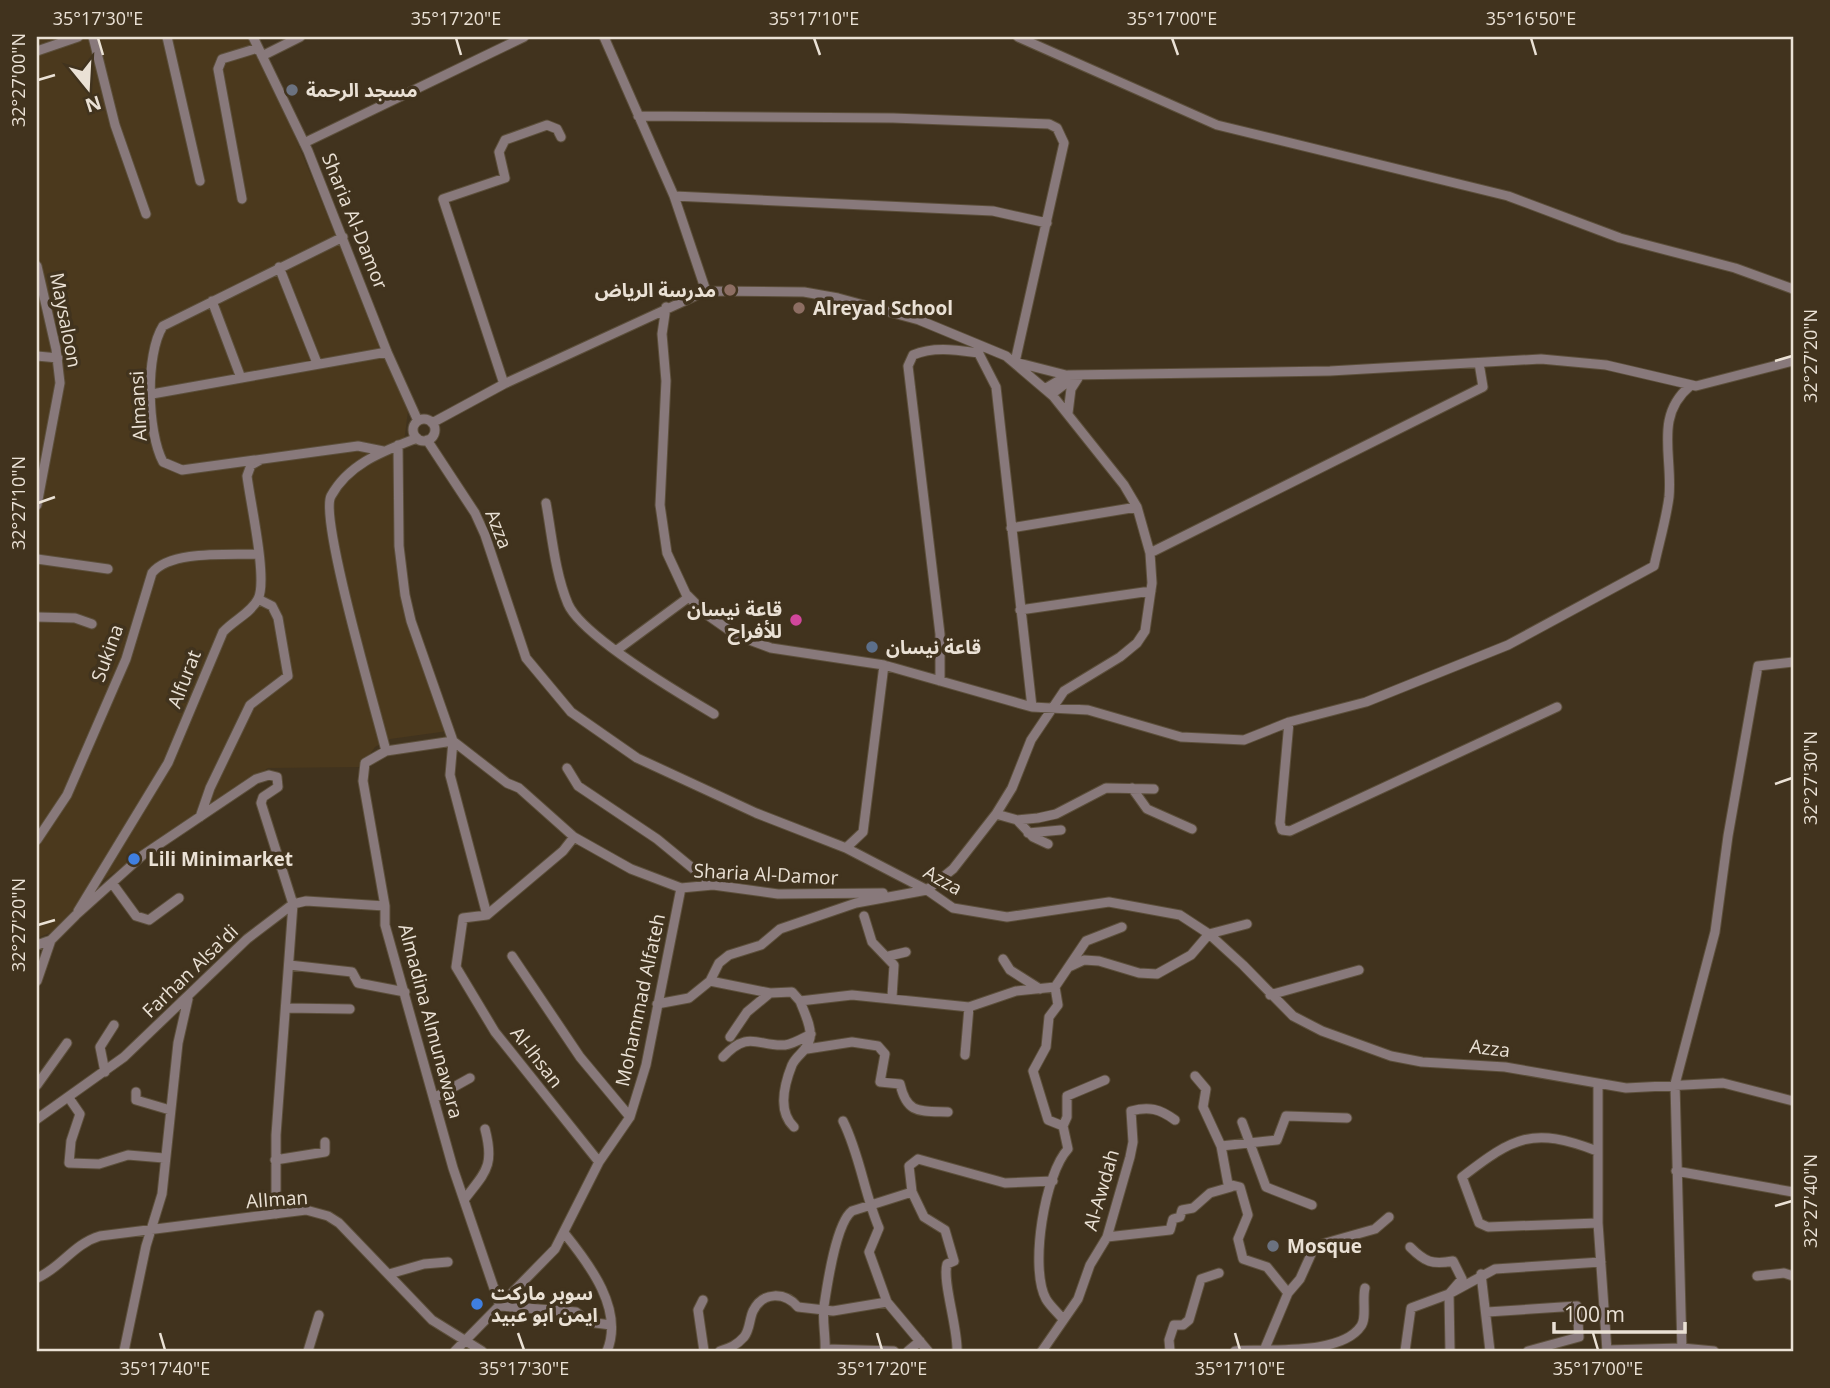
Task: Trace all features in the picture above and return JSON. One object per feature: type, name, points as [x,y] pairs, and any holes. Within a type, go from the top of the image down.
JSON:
[{"type":"street","points":[[37,51],[78,37]]},
{"type":"street","points":[[93,37],[115,125],[146,214]]},
{"type":"street","points":[[167,37],[200,181]]},
{"type":"street","name":"Sharia Al-Damor","points":[[253,37],[304,144],[343,236],[387,352],[418,421]]},
{"type":"street","points":[[242,199],[218,69],[222,59],[260,52],[300,37]]},
{"type":"street","points":[[304,144],[524,37]]},
{"type":"street","points":[[604,37],[674,196],[706,291]]},
{"type":"street","points":[[1018,37],[1217,125],[1508,196],[1620,238],[1735,268],[1793,289]]},
{"type":"street","points":[[638,116],[893,118],[1049,124],[1057,128],[1064,143],[1015,362]]},
{"type":"street","points":[[503,384],[443,199],[505,178],[499,152],[505,140],[547,125],[557,129],[561,137]]},
{"type":"street","points":[[674,196],[993,211],[1048,223]]},
{"type":"street","name":"Almansi","points":[[343,236],[163,326],[154,343],[153,426],[159,453],[169,467],[182,470],[358,446],[383,451]]},
{"type":"street","name":"Maysaloon","points":[[37,266],[58,358],[60,383],[37,505]]},
{"type":"street","points":[[279,267],[317,363]]},
{"type":"street","points":[[432,423],[503,384],[666,307],[706,291],[804,292],[838,298],[919,320],[1015,362],[1075,375],[1316,372],[1569,360],[1648,373],[1690,386]]},
{"type":"street","points":[[212,301],[241,378]]},
{"type":"street","points":[[666,307],[662,334],[666,382],[660,517],[667,553],[689,597],[726,629],[759,645],[884,665],[1032,707],[1053,706],[1088,710],[1181,737],[1244,740],[1289,722],[1366,702],[1508,645],[1654,566],[1669,496],[1668,418],[1673,402],[1690,386],[1793,361]]},
{"type":"street","points":[[973,342],[996,387],[1032,707]]},
{"type":"street","points":[[940,681],[940,634],[908,366],[913,355],[927,351],[952,349],[979,353]]},
{"type":"street","points":[[152,394],[387,352]]},
{"type":"street","points":[[37,356],[58,358]]},
{"type":"street","points":[[657,1004],[689,998],[710,981],[719,963],[729,955],[761,945],[780,929],[856,903],[927,891],[953,869],[996,814],[1012,788],[1031,740],[1064,691],[1103,670],[1136,643],[1145,631],[1151,591],[1150,553],[1137,507],[1124,485],[1049,391],[1015,362]]},
{"type":"street","points":[[1150,553],[1483,387],[1479,363]]},
{"type":"street","points":[[1049,391],[1075,375]]},
{"type":"street","points":[[1068,415],[1068,396],[1075,375]]},
{"type":"street","points":[[422,439],[413,428],[418,421],[426,420],[432,423]]},
{"type":"street","points":[[432,423],[434,433],[368,458],[344,478],[331,495],[328,509],[334,551],[386,751],[453,741]]},
{"type":"street","name":"Azza","points":[[422,439],[475,513],[526,658],[571,712],[638,758],[756,813],[846,848],[927,891],[953,908],[1007,917],[1091,903],[1141,906],[1180,915],[1209,934],[1293,1016],[1322,1031],[1391,1056],[1422,1062],[1505,1066],[1626,1088],[1723,1083],[1793,1101]]},
{"type":"street","points":[[398,445],[399,546],[405,595],[427,672],[453,741],[450,775],[487,915],[563,851],[574,837]]},
{"type":"street","points":[[200,817],[210,788],[250,705],[288,678],[278,618],[272,606],[258,599],[261,587],[247,476],[253,463],[267,458]]},
{"type":"street","points":[[546,503],[561,583],[568,605],[584,625],[617,650],[714,714]]},
{"type":"street","points":[[1011,528],[1137,507]]},
{"type":"street","name":"Sukina","points":[[37,840],[67,794],[126,659],[152,573],[160,565],[177,558],[257,554]]},
{"type":"street","points":[[37,559],[108,569]]},
{"type":"street","points":[[1020,610],[1151,591]]},
{"type":"street","points":[[617,650],[689,597]]},
{"type":"street","name":"Alfurat","points":[[76,915],[168,763],[223,632],[235,619],[252,608],[258,599]]},
{"type":"street","points":[[37,617],[75,618],[92,624]]},
{"type":"street","points":[[1682,1350],[1675,1171],[1675,1084],[1715,932],[1727,836],[1758,666],[1793,662]]},
{"type":"street","points":[[846,848],[863,832],[884,665]]},
{"type":"street","points":[[1289,722],[1280,822],[1282,830],[1290,831],[1557,707]]},
{"type":"street","name":"Sharia Al-Damor","points":[[453,741],[507,783],[519,788],[574,837],[631,869],[681,888],[713,885],[778,894],[855,895],[927,891]]},
{"type":"street","name":"Almadina Almunawara","points":[[386,751],[366,762],[362,775],[385,906],[385,925],[464,1200],[500,1306]]},
{"type":"street","points":[[567,768],[578,786],[657,839],[713,885]]},
{"type":"street","points":[[37,945],[51,940],[143,855],[259,778],[277,777],[278,787],[263,797],[261,803],[293,904],[275,1160],[276,1214]]},
{"type":"street","points":[[996,814],[1017,820],[1056,814],[1106,788],[1154,789]]},
{"type":"street","points":[[1132,788],[1147,809],[1192,829]]},
{"type":"street","points":[[1017,820],[1028,833],[1048,844]]},
{"type":"street","points":[[1028,833],[1061,831]]},
{"type":"street","points":[[111,883],[136,916],[149,920],[178,898]]},
{"type":"street","name":"Mohammad Alfateh","points":[[455,1351],[555,1249],[599,1163],[630,1117],[646,1065],[681,888]]},
{"type":"street","points":[[293,904],[306,901],[385,906]]},
{"type":"street","name":"Farhan Alsa'di","points":[[37,1119],[105,1072],[189,997],[247,939],[293,904]]},
{"type":"street","name":"Al-Ihsan","points":[[487,915],[463,918],[456,967],[495,1032],[599,1163]]},
{"type":"street","points":[[864,916],[872,942],[894,965],[892,997]]},
{"type":"street","points":[[1069,967],[1084,960],[1099,961],[1139,973],[1157,974],[1191,955],[1209,934],[1247,924]]},
{"type":"street","points":[[1063,1126],[1048,1120],[1033,1069],[1046,1047],[1048,1018],[1058,1004],[1055,987],[1086,941],[1122,927]]},
{"type":"street","points":[[37,981],[51,940]]},
{"type":"street","points":[[888,956],[906,952]]},
{"type":"street","points":[[512,956],[580,1057],[630,1117]]},
{"type":"street","points":[[1003,959],[1010,970],[1040,989]]},
{"type":"street","points":[[289,965],[352,972],[358,984],[405,992]]},
{"type":"street","points":[[1270,995],[1359,970]]},
{"type":"street","points":[[710,981],[770,993],[792,992],[800,1001],[811,1034],[807,1049],[792,1063],[782,1101],[787,1121],[794,1127]]},
{"type":"street","points":[[800,1001],[852,995],[969,1007],[1016,991],[1055,987]]},
{"type":"street","points":[[730,1037],[747,1012],[770,993]]},
{"type":"street","points":[[124,1351],[150,1230],[162,1194],[170,1110],[189,997]]},
{"type":"street","points":[[286,1007],[350,1009]]},
{"type":"street","points":[[965,1055],[969,1007]]},
{"type":"street","points":[[105,1072],[100,1047],[114,1025]]},
{"type":"street","points":[[723,1057],[733,1047],[743,1043],[764,1040],[786,1045],[811,1034]]},
{"type":"street","points":[[807,1049],[852,1042],[878,1046],[885,1054],[880,1083],[900,1084],[902,1098],[910,1107],[948,1112]]},
{"type":"street","points":[[37,1085],[67,1043]]},
{"type":"street","points":[[1195,1076],[1206,1089],[1203,1107],[1205,1118],[1221,1146],[1223,1165],[1231,1187]]},
{"type":"street","points":[[435,1098],[470,1078]]},
{"type":"street","points":[[1063,1319],[1046,1299],[1038,1268],[1056,1164],[1068,1149],[1063,1126],[1067,1117],[1067,1096],[1105,1080]]},
{"type":"street","points":[[1598,1084],[1598,1223],[1607,1351],[1714,1351]]},
{"type":"street","points":[[136,1092],[136,1100],[170,1110]]},
{"type":"street","points":[[69,1098],[80,1114],[71,1141],[69,1163],[99,1164],[128,1155],[164,1158]]},
{"type":"street","name":"Al-Awdah","points":[[1042,1351],[1078,1298],[1090,1265],[1107,1237],[1133,1142],[1131,1111],[1146,1107],[1163,1111],[1175,1120]]},
{"type":"street","points":[[1221,1146],[1277,1140],[1286,1116],[1347,1118]]},
{"type":"street","points":[[843,1121],[856,1149],[869,1206],[879,1228],[869,1252],[887,1302],[928,1351]]},
{"type":"street","points":[[1242,1122],[1266,1187],[1312,1205]]},
{"type":"street","points":[[464,1200],[485,1176],[491,1151],[485,1129]]},
{"type":"street","points":[[1597,1151],[1549,1137],[1512,1141],[1462,1177],[1479,1223],[1489,1227],[1598,1223]]},
{"type":"street","points":[[275,1160],[325,1152],[325,1142]]},
{"type":"street","points":[[957,1351],[953,1303],[945,1271],[947,1264],[954,1261],[949,1240],[942,1226],[924,1217],[912,1192],[909,1166],[918,1158],[1005,1183],[1053,1181]]},
{"type":"street","points":[[1675,1171],[1793,1192]]},
{"type":"street","points":[[1107,1237],[1170,1230],[1173,1219],[1180,1217],[1182,1210],[1193,1208],[1210,1193],[1231,1187],[1240,1188],[1248,1215],[1238,1239],[1243,1259],[1267,1267],[1287,1293]]},
{"type":"street","points":[[894,1351],[825,1350],[824,1309],[835,1251],[849,1213],[912,1192]]},
{"type":"street","name":"AlIman","points":[[37,1279],[83,1242],[100,1236],[306,1210],[328,1216],[389,1274],[432,1320],[482,1351]]},
{"type":"street","points":[[1265,1348],[1287,1293],[1300,1279],[1313,1250],[1322,1244],[1355,1237],[1375,1228],[1389,1217]]},
{"type":"street","points":[[565,1234],[593,1271],[611,1316],[607,1351]]},
{"type":"street","points":[[1410,1247],[1424,1261],[1437,1264],[1453,1261],[1462,1279],[1449,1294],[1450,1351]]},
{"type":"street","points":[[389,1274],[424,1264],[448,1262]]},
{"type":"street","points":[[1405,1351],[1411,1308],[1449,1294],[1481,1274],[1494,1269],[1601,1262]]},
{"type":"street","points":[[1170,1351],[1169,1340],[1174,1325],[1183,1325],[1189,1320],[1201,1279],[1219,1273]]},
{"type":"street","points":[[1757,1276],[1784,1273],[1793,1276]]},
{"type":"street","points":[[1481,1274],[1490,1351]]},
{"type":"street","points":[[1235,1351],[1265,1348],[1297,1350],[1350,1338],[1364,1319],[1364,1289]]},
{"type":"street","points":[[720,1351],[734,1347],[745,1336],[751,1315],[762,1300],[774,1295],[784,1296],[798,1307],[833,1311],[887,1302]]},
{"type":"street","points":[[703,1300],[698,1310],[704,1351]]},
{"type":"street","points":[[500,1306],[576,1312],[589,1322],[611,1325]]},
{"type":"street","points":[[1487,1312],[1577,1306],[1579,1337],[1528,1351]]},
{"type":"street","points":[[308,1351],[319,1315]]},
{"type":"street","points":[[908,1351],[920,1341]]},
{"type":"shaded area","points":[[37,37],[254,37],[408,411],[395,512],[401,584],[448,731],[390,739],[375,747],[361,767],[268,768],[96,885],[52,932],[37,938]]},
{"type":"place","name":"مسجد الرحمة","points":[[292,90]]},
{"type":"place","name":"مدرسة الرياض","points":[[730,290]]},
{"type":"place","name":"Alreyad School","points":[[799,308]]},
{"type":"place","name":"قاعة نيسان للأفراح","points":[[796,620]]},
{"type":"place","name":"قاعة نيسان","points":[[872,647]]},
{"type":"place","name":"Lili Minimarket","points":[[134,859]]},
{"type":"place","name":"Mosque","points":[[1273,1246]]},
{"type":"place","name":"سوبر ماركت ايمن ابو عبيد","points":[[477,1304]]}]
